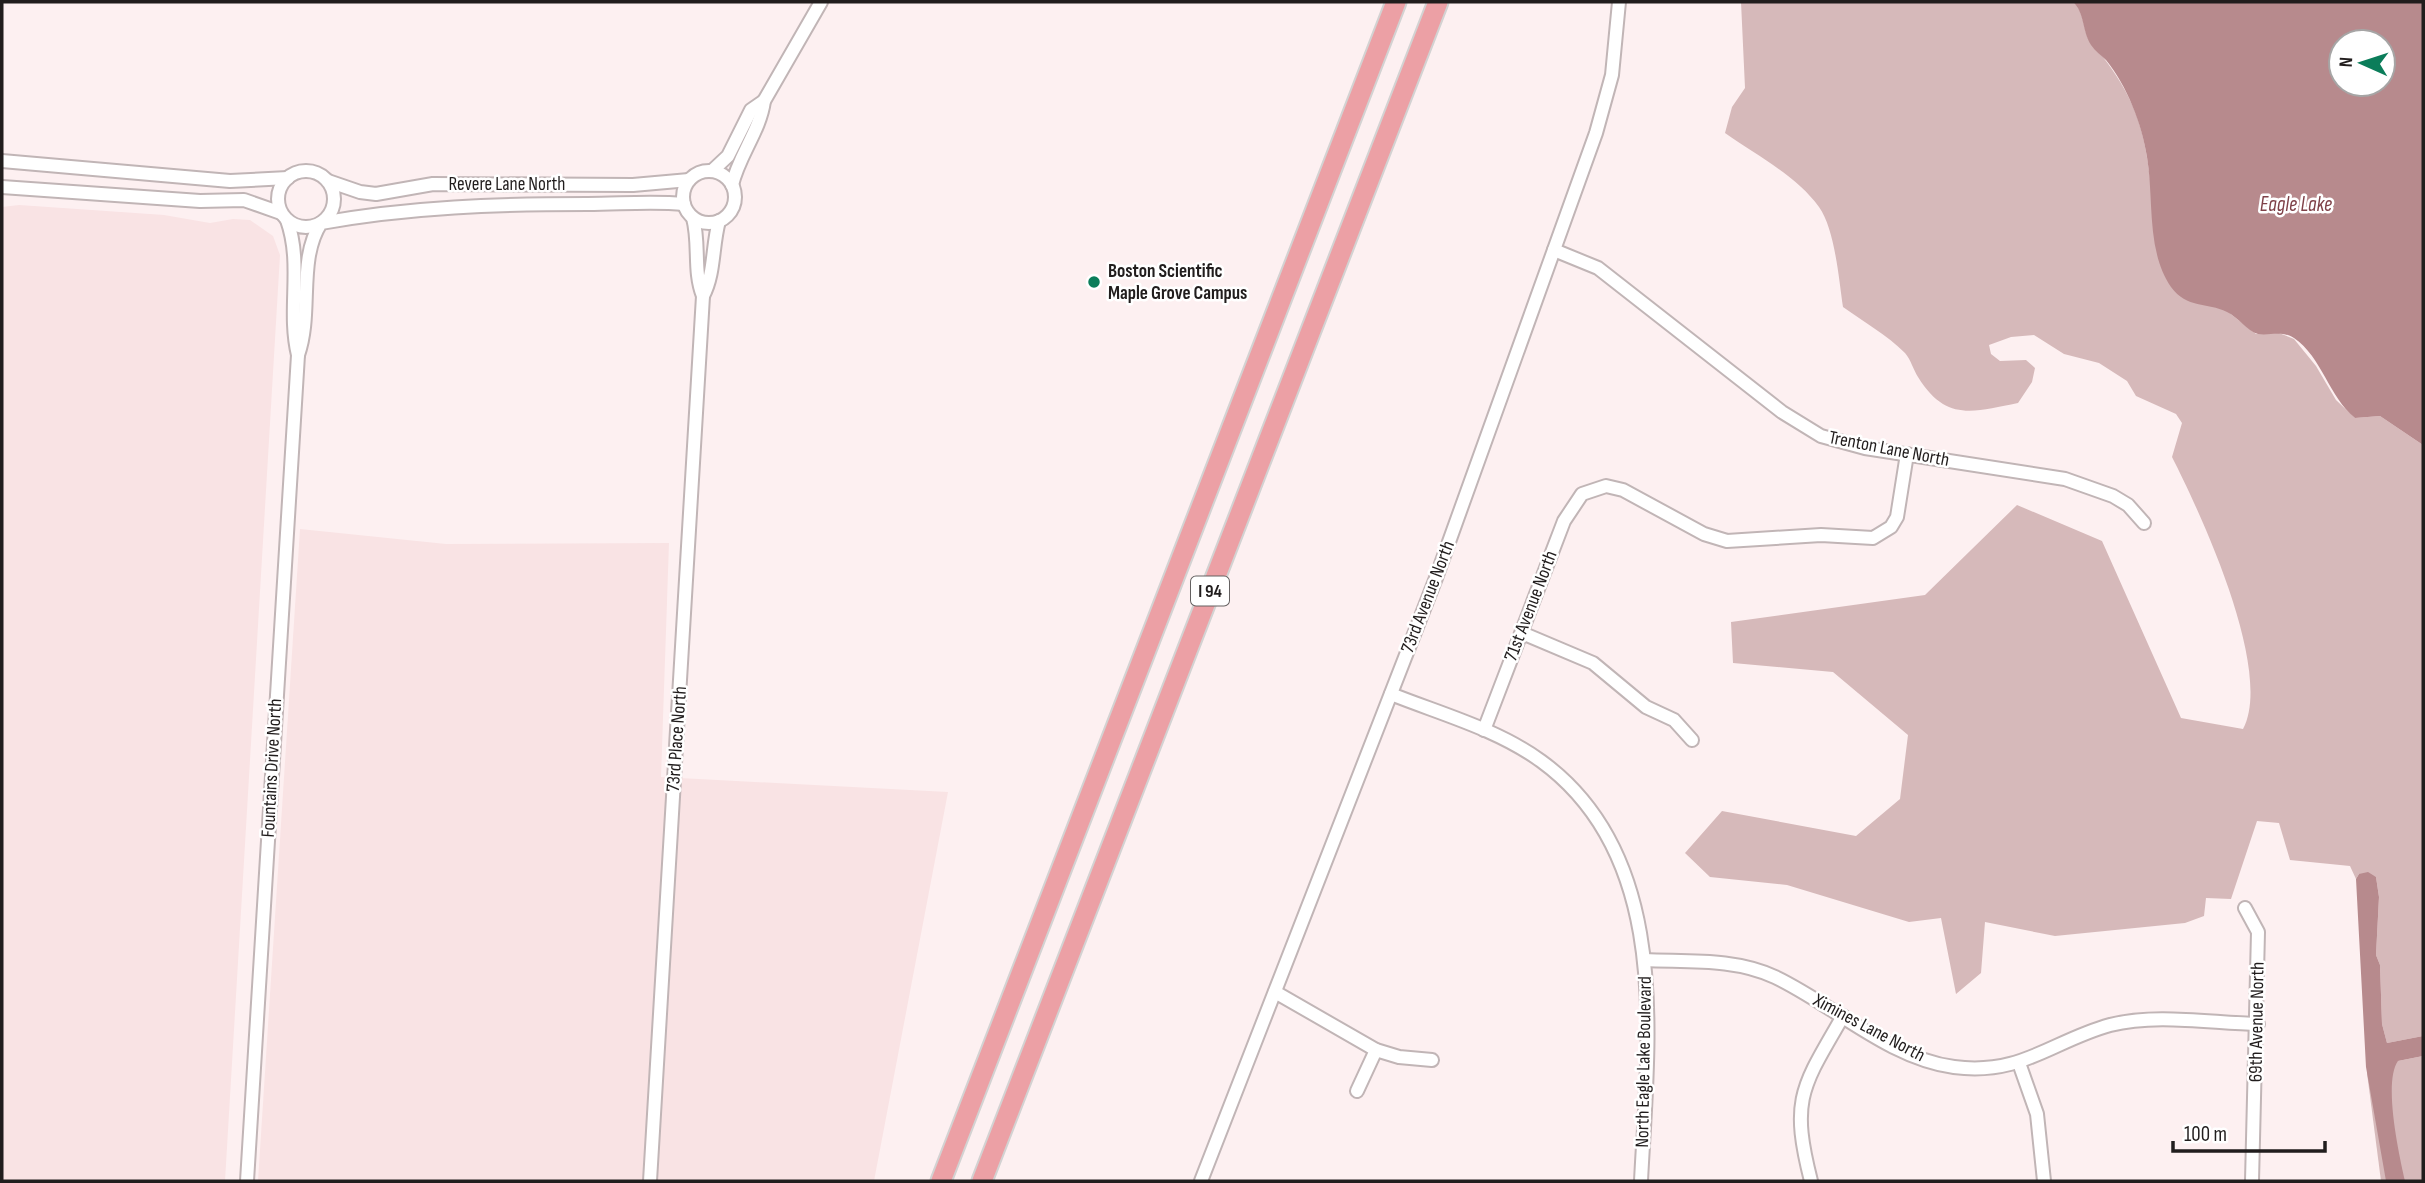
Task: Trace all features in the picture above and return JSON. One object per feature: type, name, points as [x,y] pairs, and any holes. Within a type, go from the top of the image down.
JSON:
[{"type":"highway","name":"I 94","points":[[941,1181],[1396,2]]},
{"type":"highway","name":"I 94","points":[[982,1181],[1438,2]]},
{"type":"street","points":[[732,185],[720,173],[704,171],[689,180],[685,187],[684,204],[693,218],[701,222],[719,221],[731,211],[734,202],[732,185],[737,165],[762,116],[764,101],[821,2]]},
{"type":"street","name":"73rd Avenue North","points":[[1201,1181],[1391,694],[1554,250],[1606,102],[1619,2]]},
{"type":"street","points":[[712,171],[729,156],[751,110],[764,101]]},
{"type":"street","points":[[2,161],[230,181],[288,178],[303,171],[312,171],[328,181],[333,189],[333,208],[321,223],[303,227],[244,200],[200,201],[2,187]]},
{"type":"street","points":[[284,216],[278,195],[288,178]]},
{"type":"street","name":"Revere Lane North","points":[[328,181],[360,192],[376,194],[433,184],[633,185],[689,180]]},
{"type":"street","name":"Revere Lane North","points":[[321,223],[430,208],[501,204],[648,200],[684,204]]},
{"type":"street","name":"Fountains Drive North","points":[[284,216],[295,243],[293,335],[298,355]]},
{"type":"street","name":"73rd Place North","points":[[693,218],[698,237],[697,282],[703,296]]},
{"type":"street","name":"73rd Place North","points":[[650,1181],[703,296],[710,282],[713,244],[719,221]]},
{"type":"street","name":"Fountains Drive North","points":[[247,1181],[298,355],[305,336],[310,248],[321,223]]},
{"type":"street","name":"Trenton Lane North","points":[[1554,250],[1598,268],[1801,425],[1843,443],[2065,480],[2113,496],[2128,505],[2144,523]]},
{"type":"street","name":"71st Avenue North","points":[[1484,730],[1564,521],[1576,501],[1589,489],[1615,487],[1704,534],[1727,541],[1821,535],[1873,538],[1891,527],[1897,517],[1908,454]]},
{"type":"street","points":[[1522,633],[1593,663],[1646,707],[1674,720],[1692,740]]},
{"type":"street","name":"North Eagle Lake Boulevard","points":[[1391,694],[1484,730],[1514,744],[1542,762],[1567,783],[1606,834],[1620,864],[1645,960],[1648,1021],[1642,1181]]},
{"type":"street","name":"69th Avenue North","points":[[2245,908],[2258,932],[2258,1024],[2252,1181]]},
{"type":"street","name":"Ximines Lane North","points":[[1645,960],[1710,962],[1774,976],[1894,1046],[1928,1061],[1969,1068],[2020,1063],[2090,1033],[2131,1021],[2258,1024]]},
{"type":"street","points":[[1275,992],[1377,1050],[1399,1057],[1432,1060]]},
{"type":"street","points":[[1811,1181],[1799,1127],[1802,1097],[1815,1064],[1843,1016]]},
{"type":"street","points":[[1357,1091],[1377,1050]]},
{"type":"street","points":[[2020,1063],[2037,1114],[2044,1181]]},
{"type":"shaded area","points":[[1741,2],[2073,2],[2080,12],[2089,40],[2116,75],[2136,115],[2148,163],[2159,246],[2171,286],[2227,311],[2256,334],[2279,333],[2294,339],[2316,366],[2336,400],[2355,418],[2380,416],[2423,445],[2423,1036],[2387,1043],[2382,1024],[2380,965],[2376,955],[2379,897],[2376,877],[2359,874],[2356,879],[2350,866],[2290,860],[2279,823],[2257,821],[2231,899],[2206,898],[2204,916],[2185,923],[2055,936],[1985,922],[1981,973],[1956,994],[1941,918],[1909,922],[1787,885],[1710,877],[1685,853],[1722,811],[1856,836],[1900,799],[1908,735],[1833,672],[1733,663],[1731,622],[1925,595],[2017,505],[2102,541],[2181,718],[2243,729],[2250,703],[2249,670],[2242,632],[2230,593],[2200,515],[2172,457],[2182,423],[2176,414],[2136,396],[2127,381],[2099,363],[2064,354],[2034,335],[2011,337],[1989,345],[1991,354],[2000,361],[2026,360],[2035,368],[2032,382],[2018,403],[1974,411],[1962,410],[1939,401],[1928,391],[1905,353],[1883,334],[1843,307],[1833,241],[1819,207],[1788,176],[1725,133],[1732,107],[1745,88]]},
{"type":"shaded area","points":[[19,205],[164,215],[210,223],[233,219],[250,220],[273,236],[280,255],[225,1181],[2,1181],[2,207]]},
{"type":"shaded area","points":[[300,529],[446,544],[669,543],[661,777],[948,792],[874,1181],[258,1181]]},
{"type":"shaded area","points":[[2423,1056],[2423,1181],[2381,1181],[2367,1073],[2398,1061]]},
{"type":"water","name":"Eagle Lake","points":[[2073,2],[2423,2],[2423,445],[2380,416],[2355,418],[2338,399],[2312,356],[2294,338],[2285,334],[2258,334],[2227,312],[2190,302],[2171,287],[2163,273],[2154,241],[2147,157],[2137,119],[2114,70],[2091,45],[2082,17]]},
{"type":"water","points":[[2368,872],[2376,877],[2379,897],[2376,955],[2380,965],[2382,1024],[2387,1043],[2423,1036],[2423,1056],[2398,1061],[2392,1085],[2394,1119],[2405,1181],[2386,1181],[2366,1067],[2356,879],[2359,874]]},
{"type":"place","name":"Boston Scientific Maple Grove Campus","points":[[1094,282]]}]
